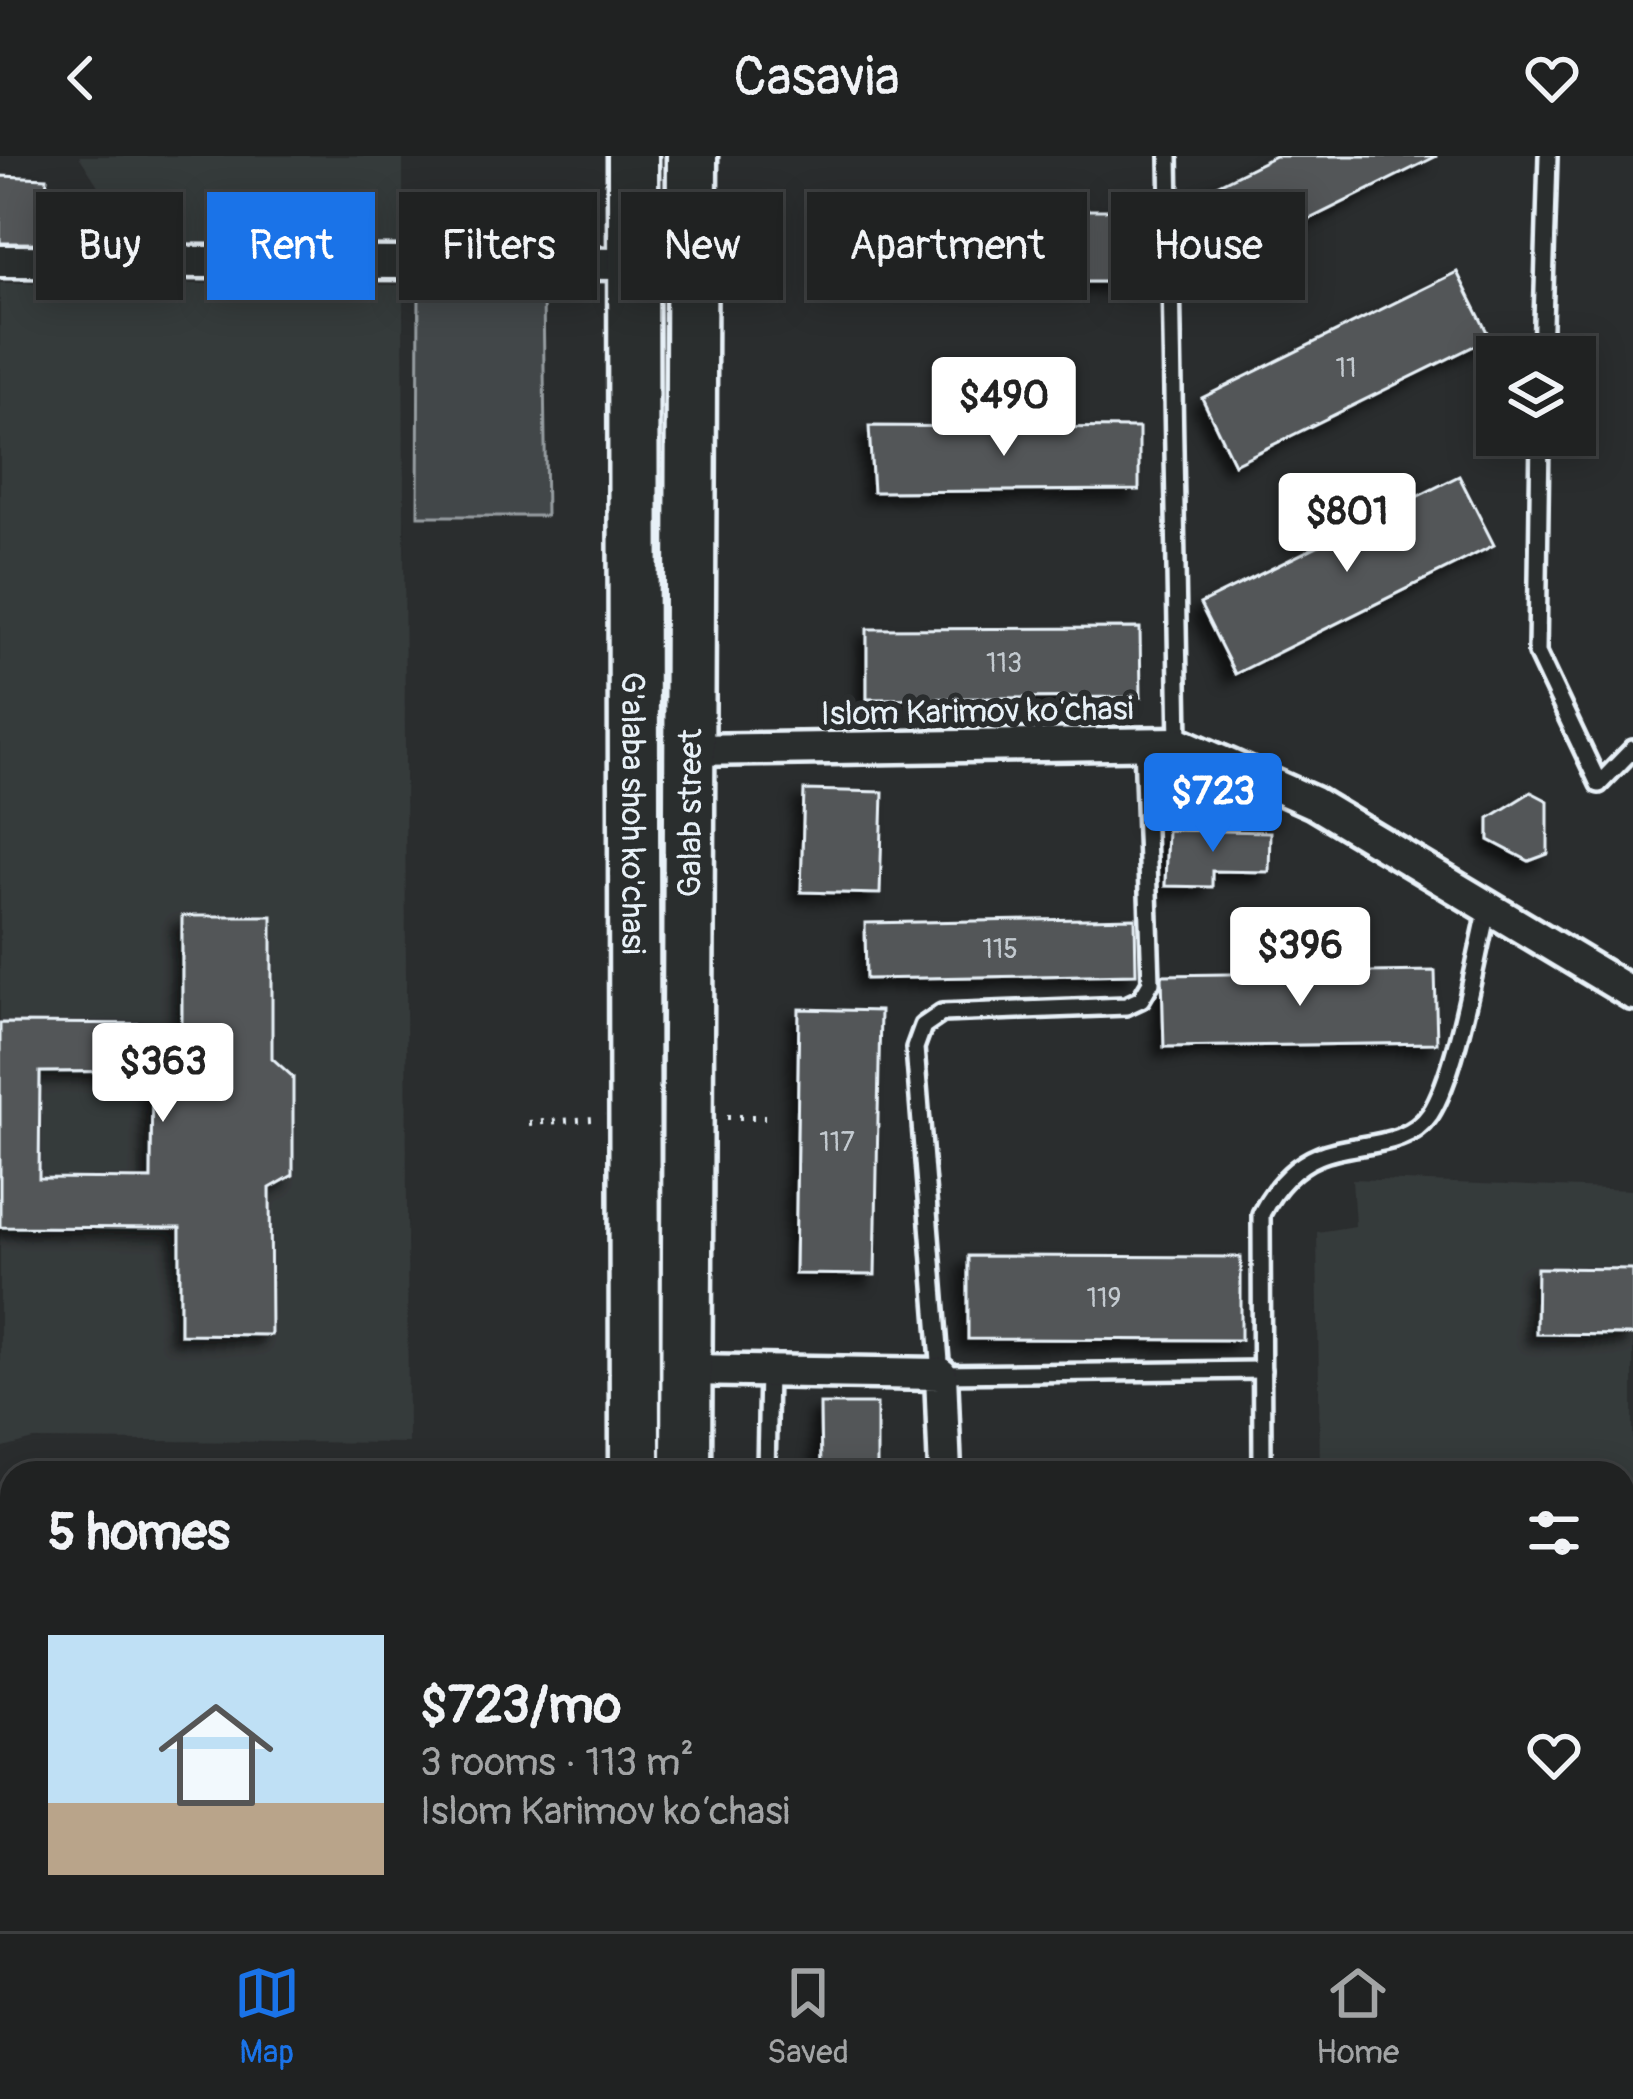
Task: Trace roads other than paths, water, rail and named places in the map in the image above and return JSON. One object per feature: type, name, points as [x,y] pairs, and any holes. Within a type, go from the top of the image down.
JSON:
[{"type":"main road","name":"G'alaba shoh ko'chasi","points":[[633,156],[633,192]]},
{"type":"main road","name":"Galab street","points":[[686,1461],[692,156]]},
{"type":"main road","name":"G'alaba shoh ko'chasi","points":[[633,300],[635,1461]]},
{"type":"street","points":[[0,261],[621,264]]},
{"type":"street","name":"Islom Karimov ko‘chasi","points":[[689,750],[1179,743],[1313,803],[1633,994]]},
{"type":"street","points":[[687,1370],[940,1374],[944,1461]]},
{"type":"lane","points":[[1169,156],[1179,743]]},
{"type":"lane","points":[[1543,336],[1548,156]]},
{"type":"lane","points":[[1540,456],[1537,653],[1599,784],[1633,749]]},
{"type":"lane","points":[[1143,743],[1151,982],[1141,999],[1126,1006],[942,1013],[923,1026],[915,1048],[940,1374],[1262,1370]]},
{"type":"lane","points":[[1262,1461],[1262,1214],[1276,1186],[1318,1156],[1397,1139],[1429,1117],[1450,1063],[1488,908]]},
{"type":"lane","points":[[766,1461],[768,1371]]}]
